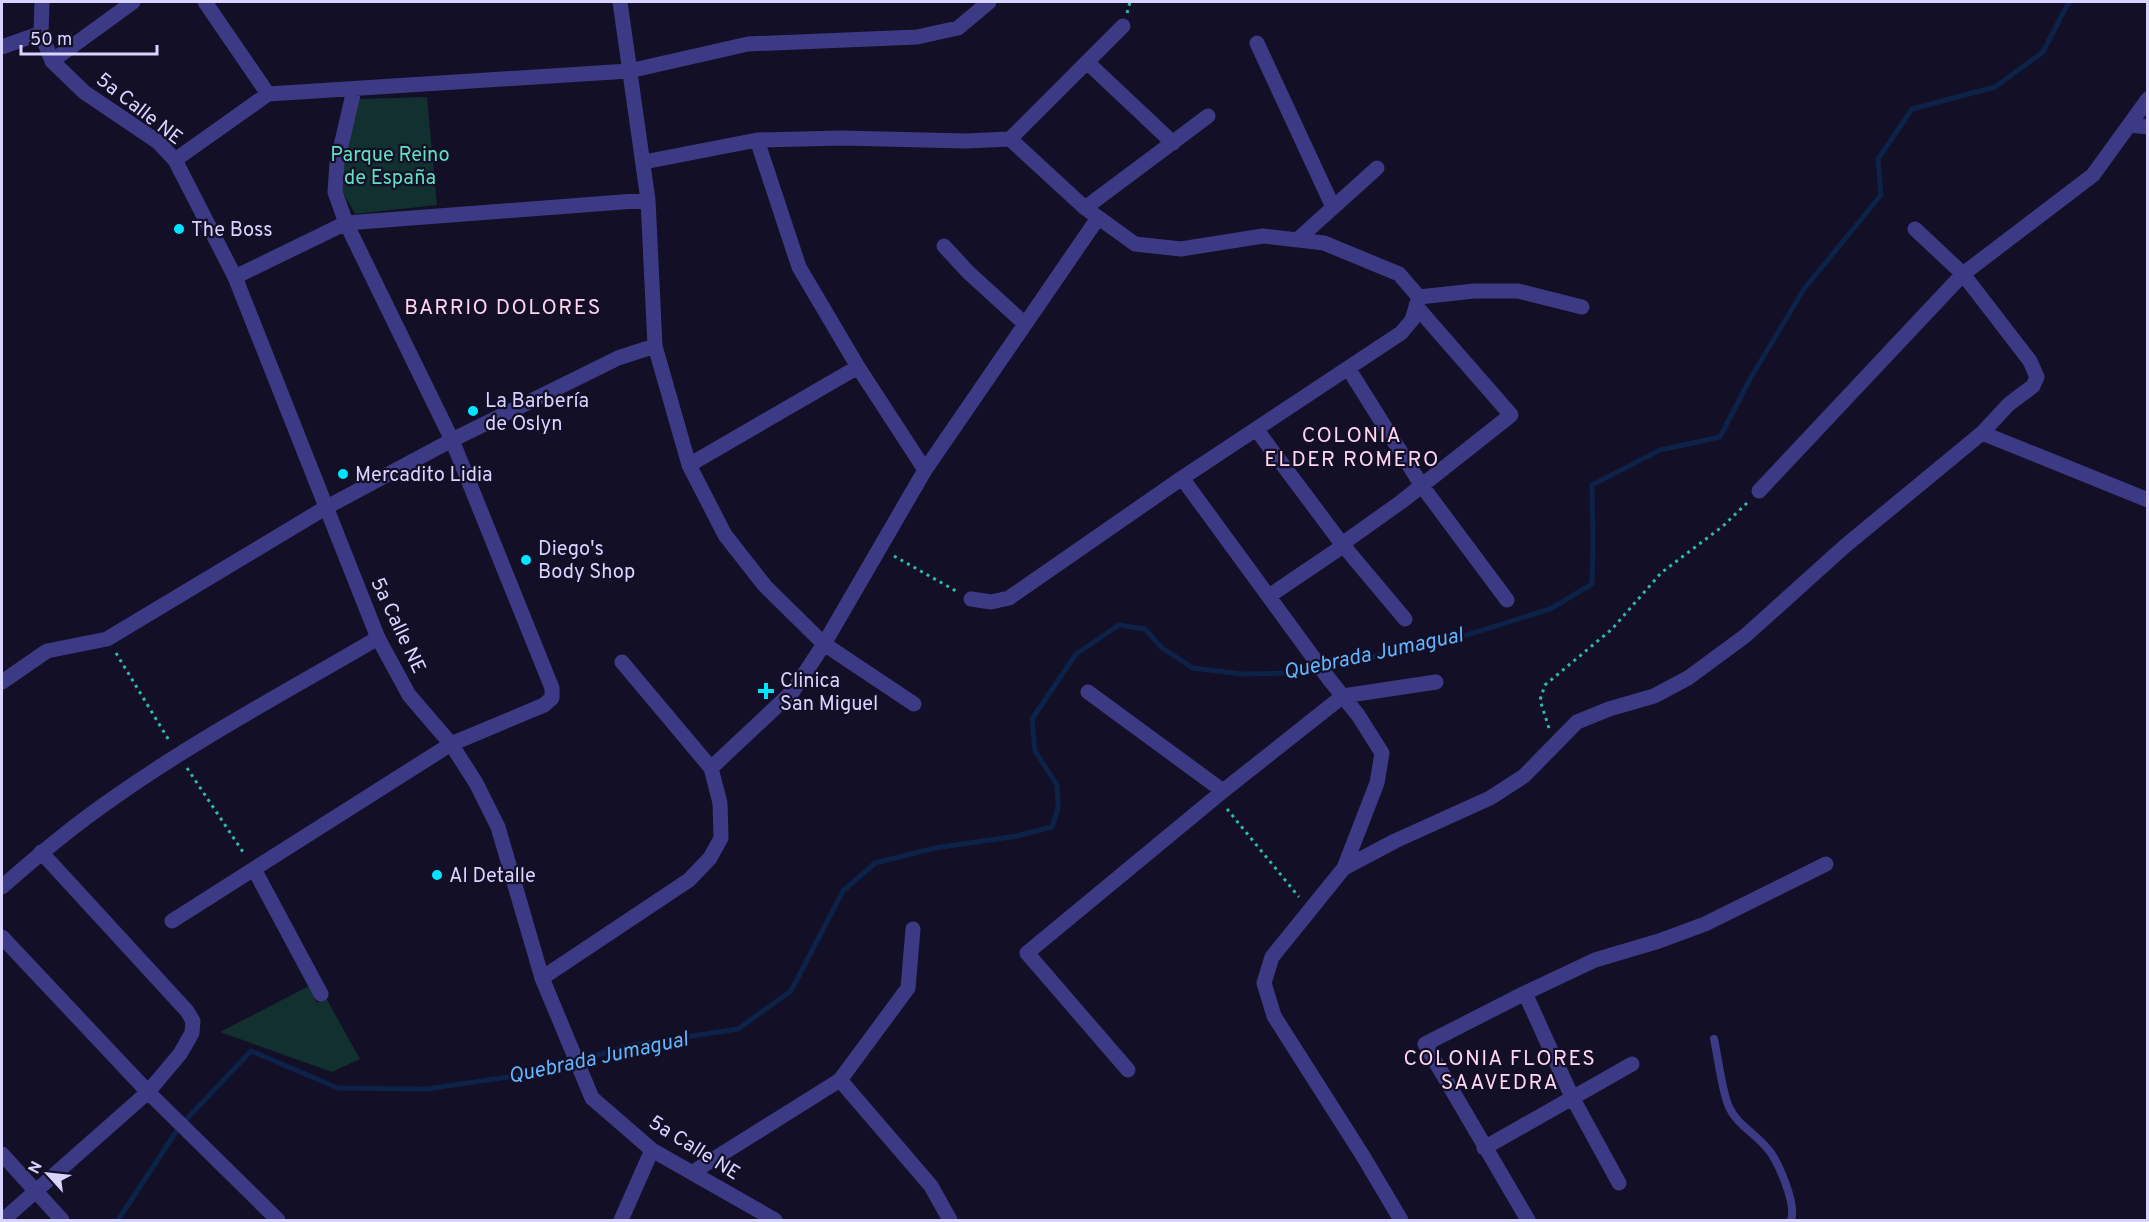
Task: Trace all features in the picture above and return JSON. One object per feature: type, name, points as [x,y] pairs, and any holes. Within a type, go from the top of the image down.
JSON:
[{"type":"street","name":"5a Calle NE","points":[[42,2],[41,33],[52,61],[84,92],[158,142],[176,160],[235,277],[378,638],[409,695],[451,744],[476,783],[498,827],[542,978],[592,1098],[652,1150],[775,1221]]},
{"type":"street","points":[[52,61],[133,2]]},
{"type":"street","points":[[205,2],[268,94]]},
{"type":"street","points":[[620,2],[648,200],[655,346],[689,465],[725,536],[765,586],[824,644],[914,704]]},
{"type":"street","points":[[176,160],[268,94],[629,71],[748,44],[917,38],[958,28],[989,2]]},
{"type":"street","points":[[644,162],[758,140],[842,138],[966,141],[1010,139],[1123,26]]},
{"type":"street","points":[[2,47],[41,33]]},
{"type":"street","points":[[1257,43],[1333,207]]},
{"type":"street","points":[[1087,62],[1173,143]]},
{"type":"street","points":[[172,921],[451,744],[544,705],[552,698],[552,688],[452,440],[346,223],[335,192],[337,163],[354,90]]},
{"type":"street","points":[[1759,491],[1963,274],[2093,175],[2148,99]]},
{"type":"street","points":[[1085,208],[1208,116]]},
{"type":"street","points":[[2129,125],[2148,127]]},
{"type":"street","points":[[1010,139],[1085,208],[1135,244],[1181,249],[1263,236],[1324,243],[1399,274],[1418,302],[1511,416],[1422,486],[1342,544],[1340,548],[1269,597]]},
{"type":"street","points":[[758,140],[799,267],[858,367],[925,470]]},
{"type":"street","points":[[1297,240],[1377,168]]},
{"type":"street","points":[[235,277],[346,223],[648,200]]},
{"type":"street","points":[[711,768],[793,691],[824,644],[925,470],[1098,218]]},
{"type":"street","points":[[1344,868],[1395,841],[1490,798],[1524,776],[1577,722],[1609,709],[1654,696],[1688,678],[1745,636],[1845,546],[1982,433],[2009,404],[2033,386],[2037,377],[2030,362],[1963,274],[1915,229]]},
{"type":"street","points":[[944,246],[968,272],[1025,324]]},
{"type":"street","points":[[1418,302],[1474,291],[1518,291],[1582,307]]},
{"type":"street","points":[[971,599],[991,602],[1009,598],[1182,478],[1401,333],[1412,320],[1418,302]]},
{"type":"street","points":[[3,677],[47,651],[107,639],[325,508],[452,440],[618,358],[655,346]]},
{"type":"street","points":[[689,465],[858,367]]},
{"type":"street","points":[[1348,368],[1422,486],[1507,600]]},
{"type":"street","points":[[1256,429],[1342,544],[1405,618]]},
{"type":"street","points":[[1982,433],[2148,500]]},
{"type":"street","points":[[1182,478],[1329,680],[1358,715],[1382,753],[1377,783],[1344,868],[1272,957],[1264,983],[1274,1016],[1363,1156],[1401,1221]]},
{"type":"street","points":[[2,887],[41,852],[112,799],[172,759],[378,638]]},
{"type":"street","points":[[542,978],[689,880],[710,858],[721,838],[720,803],[711,768],[622,662]]},
{"type":"street","points":[[1128,1071],[1027,953],[1343,696],[1436,682]]},
{"type":"street","points":[[1088,692],[1220,794]]},
{"type":"street","points":[[3,1221],[35,1190],[148,1092],[180,1054],[192,1032],[193,1021],[187,1011],[41,852]]},
{"type":"street","points":[[1528,1221],[1425,1044],[1595,960],[1659,941],[1705,924],[1826,864]]},
{"type":"street","points":[[254,869],[321,994]]},
{"type":"street","points":[[693,1172],[840,1080],[908,988],[913,929]]},
{"type":"street","points":[[2,937],[268,1217]]},
{"type":"street","points":[[1525,993],[1572,1097],[1620,1183]]},
{"type":"street","points":[[1484,1148],[1632,1064]]},
{"type":"street","points":[[840,1080],[931,1186],[950,1221]]},
{"type":"street","points":[[626,1218],[652,1150]]},
{"type":"street","points":[[2,1154],[62,1221]]},
{"type":"lane","points":[[1714,1039],[1728,1106],[1738,1121],[1768,1149],[1791,1197],[1794,1213],[1791,1221]]},
{"type":"path","points":[[1555,744],[1540,700],[1545,686],[1611,629],[1661,573],[1724,526],[1759,491]]},
{"type":"path","points":[[879,548],[971,599]]},
{"type":"path","points":[[1220,794],[1309,910]]},
{"type":"green space","name":"Parque Reino de España","points":[[427,97],[437,205],[355,214],[341,189],[358,99]]},
{"type":"green space","points":[[309,986],[317,1003],[326,998],[360,1059],[332,1072],[220,1032]]},
{"type":"waterway","name":"Quebrada Jumagual","points":[[118,1220],[180,1126],[251,1051],[338,1088],[426,1089],[535,1073],[633,1045],[738,1029],[791,991],[843,891],[875,863],[935,848],[1017,836],[1052,827],[1058,808],[1057,785],[1035,751],[1032,719],[1076,654],[1119,625],[1145,629],[1162,648],[1193,668],[1242,674],[1293,673],[1438,644],[1550,609],[1592,584],[1592,485],[1660,450],[1720,437],[1750,379],[1804,289],[1881,195],[1878,159],[1912,109],[1995,87],[2043,52],[2070,2]]},
{"type":"place","name":"The Boss","points":[[179,229]]},
{"type":"place","name":"La Barbería de Oslyn","points":[[473,411]]},
{"type":"place","name":"Mercadito Lidia","points":[[343,474]]},
{"type":"place","name":"Diego's Body Shop","points":[[526,560]]},
{"type":"place","name":"Clinica San Miguel","points":[[766,691]]},
{"type":"place","name":"Al Detalle","points":[[437,875]]},
{"type":"district","name":"BARRIO DOLORES","points":[[503,307]]},
{"type":"district","name":"COLONIA ELDER ROMERO","points":[[1352,447]]},
{"type":"district","name":"COLONIA FLORES SAAVEDRA","points":[[1500,1070]]}]
